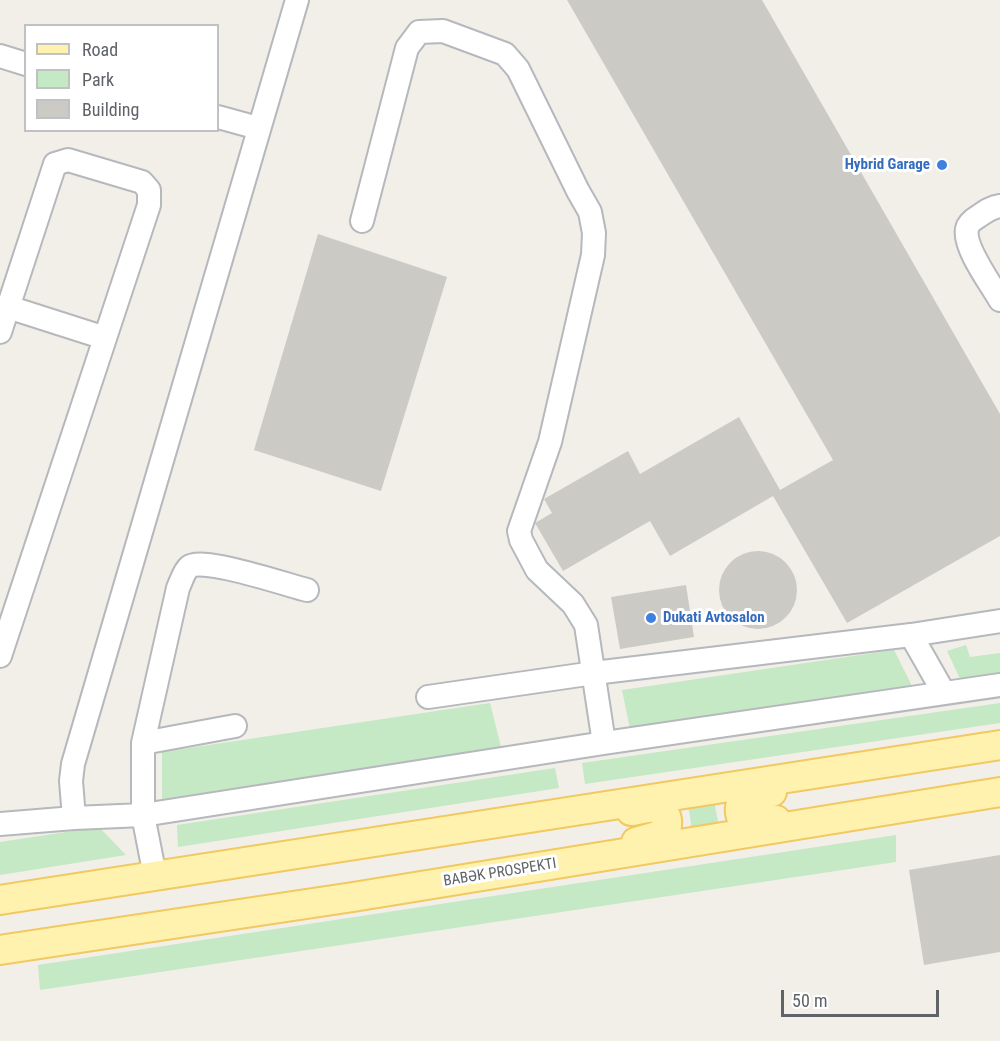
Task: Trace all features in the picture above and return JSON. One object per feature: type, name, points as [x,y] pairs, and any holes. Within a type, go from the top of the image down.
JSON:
[{"type":"main road","points":[[0,900],[1000,745]]},
{"type":"main road","points":[[912,807],[852,807],[762,822],[746,820],[739,813],[739,806],[746,797],[758,794],[1000,758]]},
{"type":"main road","name":"BABƏK PROSPEKTI","points":[[0,950],[352,897],[1000,792]]},
{"type":"main road","points":[[352,897],[418,874],[644,840],[664,834],[668,824],[664,813],[657,808],[561,821],[514,820]]},
{"type":"lane","points":[[74,818],[71,781],[73,764],[297,0]]},
{"type":"lane","points":[[362,221],[407,48],[419,32],[443,31],[505,54],[518,69],[590,212],[594,233],[593,255],[550,442],[519,531],[521,540],[537,570],[573,604],[586,625],[604,743]]},
{"type":"lane","points":[[0,56],[24,63]]},
{"type":"lane","points":[[219,117],[258,128]]},
{"type":"lane","points":[[0,332],[55,164],[69,160],[142,182],[149,190],[149,205],[0,656]]},
{"type":"lane","points":[[1000,206],[993,207],[973,219],[967,227],[967,237],[970,248],[1000,300]]},
{"type":"lane","points":[[8,307],[105,338]]},
{"type":"lane","points":[[155,876],[142,815],[143,743],[177,588],[189,567],[200,563],[307,590]]},
{"type":"lane","points":[[428,697],[594,673],[910,635],[1000,621]]},
{"type":"lane","points":[[910,635],[944,693]]},
{"type":"lane","points":[[0,824],[142,815],[604,743],[1000,685]]},
{"type":"lane","points":[[143,743],[235,726]]},
{"type":"green space","points":[[966,645],[970,657],[1000,653],[1000,674],[961,681],[947,651]]},
{"type":"green space","points":[[894,650],[912,686],[630,729],[622,690]]},
{"type":"green space","points":[[490,703],[501,747],[162,799],[162,752]]},
{"type":"green space","points":[[1000,703],[1000,723],[585,784],[582,763]]},
{"type":"green space","points":[[555,768],[559,788],[178,847],[177,825]]},
{"type":"green space","points":[[727,795],[715,806],[718,821],[728,831],[684,839],[691,824],[689,810],[675,803]]},
{"type":"green space","points":[[99,827],[126,855],[0,875],[0,842]]},
{"type":"green space","points":[[896,835],[896,862],[40,990],[38,965]]},
{"type":"building","points":[[567,0],[762,0],[1000,414],[1000,536],[847,623],[773,496],[670,556],[650,521],[563,571],[535,523],[552,513],[544,499],[628,451],[640,474],[739,417],[780,490],[833,460]]},
{"type":"building","points":[[318,234],[447,277],[381,491],[254,450]]},
{"type":"building","points":[[750,551],[766,551],[780,557],[791,568],[797,582],[797,598],[791,612],[780,623],[766,629],[750,629],[736,623],[725,612],[719,598],[719,582],[725,568],[736,557]]},
{"type":"building","points":[[686,585],[694,637],[620,649],[611,597]]},
{"type":"building","points":[[1000,855],[1000,952],[924,965],[909,870]]},
{"type":"place","name":"Hybrid Garage","points":[[942,165]]},
{"type":"place","name":"Dukati Avtosalon","points":[[651,618]]}]
